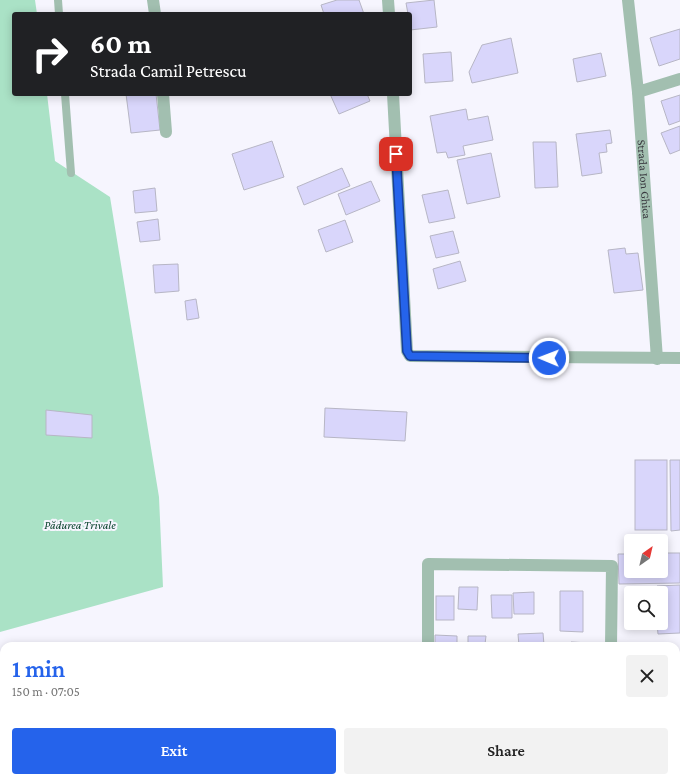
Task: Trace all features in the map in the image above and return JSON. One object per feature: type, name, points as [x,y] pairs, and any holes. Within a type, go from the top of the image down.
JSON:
[{"type":"street","points":[[153,0],[155,12]]},
{"type":"street","points":[[388,0],[389,12]]},
{"type":"street","name":"Strada Ion Ghica","points":[[628,0],[638,92],[658,359]]},
{"type":"street","points":[[638,92],[680,79]]},
{"type":"street","points":[[163,96],[166,132]]},
{"type":"street","points":[[393,96],[407,351],[410,356],[680,358]]},
{"type":"street","points":[[428,642],[428,564],[612,566],[610,642]]},
{"type":"lane","points":[[58,0],[59,12]]},
{"type":"lane","points":[[65,96],[71,173]]},
{"type":"green space","name":"Pădurea Trivale","points":[[0,0],[35,0],[37,12],[12,12],[12,96],[47,96],[55,161],[110,197],[159,497],[163,587],[0,632]]},
{"type":"building","points":[[337,0],[359,0],[363,12],[323,12],[321,5]]},
{"type":"building","points":[[434,0],[437,27],[412,30],[412,12],[408,12],[406,3]]},
{"type":"building","points":[[680,29],[680,59],[659,66],[650,38]]},
{"type":"building","points":[[511,38],[518,73],[472,83],[469,72],[482,45]]},
{"type":"building","points":[[451,52],[453,81],[425,83],[423,54]]},
{"type":"building","points":[[601,53],[606,76],[577,82],[573,59]]},
{"type":"building","points":[[680,95],[680,121],[669,125],[661,101]]},
{"type":"building","points":[[126,96],[156,96],[160,130],[131,133]]},
{"type":"building","points":[[331,96],[368,96],[370,101],[339,114]]},
{"type":"building","points":[[466,109],[468,120],[488,116],[493,140],[463,146],[465,155],[448,158],[446,152],[437,153],[430,116]]},
{"type":"building","points":[[680,126],[680,150],[670,154],[661,133]]},
{"type":"building","points":[[610,130],[612,143],[606,144],[607,152],[599,153],[602,173],[582,176],[576,134]]},
{"type":"building","points":[[272,141],[284,177],[244,190],[232,154]]},
{"type":"building","points":[[533,142],[556,142],[558,187],[535,188]]},
{"type":"building","points":[[491,153],[500,197],[467,204],[457,160]]},
{"type":"building","points":[[342,168],[350,186],[304,205],[297,187]]},
{"type":"building","points":[[371,181],[380,201],[346,215],[338,194]]},
{"type":"building","points":[[155,188],[157,211],[135,213],[133,191]]},
{"type":"building","points":[[448,190],[455,218],[429,223],[422,195]]},
{"type":"building","points":[[158,219],[160,240],[140,242],[137,222]]},
{"type":"building","points":[[345,220],[353,242],[326,252],[318,230]]},
{"type":"building","points":[[453,231],[459,253],[436,258],[430,236]]},
{"type":"building","points":[[625,248],[626,254],[638,253],[643,290],[614,293],[608,250]]},
{"type":"building","points":[[460,261],[466,281],[438,289],[433,269]]},
{"type":"building","points":[[178,264],[179,291],[155,293],[153,265]]},
{"type":"building","points":[[196,299],[199,318],[187,320],[185,301]]},
{"type":"building","points":[[325,408],[407,412],[405,441],[324,437]]},
{"type":"building","points":[[46,410],[92,415],[92,438],[46,435]]},
{"type":"building","points":[[635,460],[667,460],[667,530],[635,530]]},
{"type":"building","points":[[670,460],[680,460],[680,530],[671,531]]},
{"type":"building","points":[[668,553],[680,553],[680,583],[619,584],[618,554],[624,554],[624,578],[668,578]]},
{"type":"building","points":[[680,585],[680,633],[658,634],[658,630],[668,630],[668,586],[657,586]]},
{"type":"building","points":[[459,587],[478,587],[477,610],[458,609]]},
{"type":"building","points":[[560,591],[583,591],[583,632],[560,631]]},
{"type":"building","points":[[534,592],[534,614],[514,614],[513,593]]},
{"type":"building","points":[[491,595],[512,595],[512,618],[492,618]]},
{"type":"building","points":[[436,596],[454,596],[454,620],[436,620]]},
{"type":"building","points":[[543,633],[544,642],[519,642],[518,634]]},
{"type":"building","points":[[435,635],[457,636],[457,642],[435,642]]},
{"type":"building","points":[[468,636],[486,636],[485,642],[468,642]]},
{"type":"route","points":[[396,154],[407,351],[410,356],[549,358]]}]
